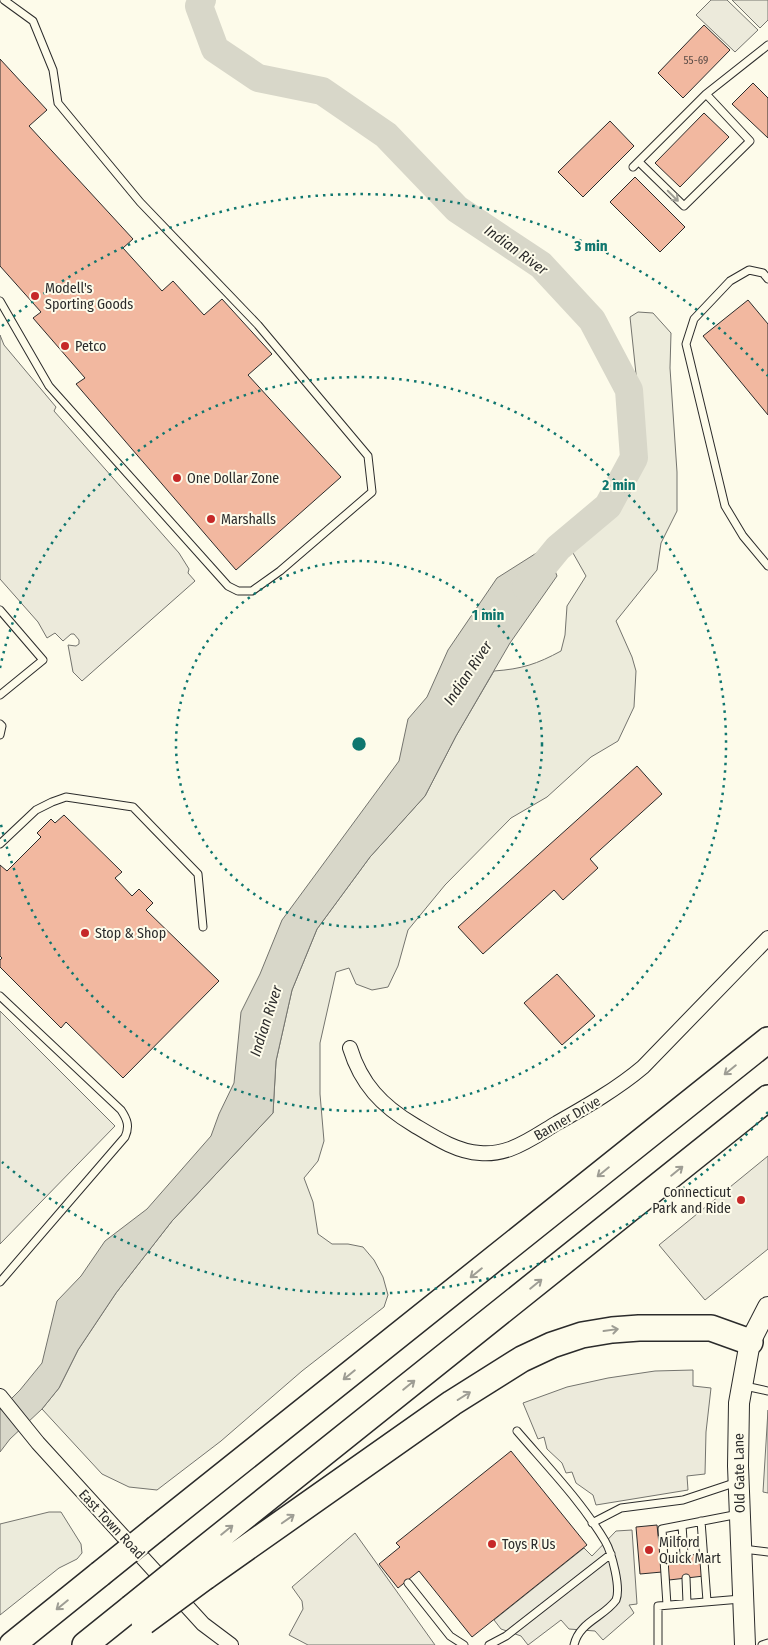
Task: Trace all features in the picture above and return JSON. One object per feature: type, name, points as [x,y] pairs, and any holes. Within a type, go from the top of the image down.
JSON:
[{"type":"highway","points":[[12,1645],[768,1040]]},
{"type":"highway","points":[[84,1645],[137,1615],[197,1569],[768,1098]]},
{"type":"highway","points":[[197,1569],[522,1359],[552,1345],[582,1335],[639,1328],[711,1328],[750,1342]]},
{"type":"highway","points":[[110,1645],[137,1615]]},
{"type":"main road","name":"Old Gate Lane","points":[[745,1645],[738,1482],[739,1402],[750,1342],[768,1307]]},
{"type":"street","name":"Banner Drive","points":[[350,1048],[356,1066],[366,1084],[384,1102],[408,1121],[434,1137],[466,1151],[493,1153],[510,1149],[607,1095],[636,1073],[768,938]]},
{"type":"street","name":"East Town Road","points":[[0,1396],[38,1443],[203,1624],[232,1645]]},
{"type":"lane","points":[[0,301],[49,386],[228,586],[238,591],[252,591],[280,571],[372,492],[368,456],[258,325],[140,202],[58,103],[52,70],[32,21],[4,0]]},
{"type":"lane","points":[[633,167],[706,94],[768,45]]},
{"type":"lane","points":[[638,162],[684,206],[750,141],[706,94]]},
{"type":"lane","points":[[768,279],[763,273],[749,270],[730,281],[694,319],[686,344],[725,506],[743,536],[768,566]]},
{"type":"lane","points":[[0,610],[43,660],[0,695]]},
{"type":"lane","points":[[0,724],[2,726],[0,735]]},
{"type":"lane","points":[[0,844],[36,810],[66,797],[133,807],[198,874],[203,927]]},
{"type":"lane","points":[[0,996],[120,1110],[128,1122],[125,1137],[0,1282]]},
{"type":"lane","points":[[742,1385],[768,1390]]},
{"type":"lane","points":[[517,1431],[592,1523],[611,1554],[618,1588],[617,1598],[612,1605],[582,1628],[576,1637],[574,1645]]},
{"type":"lane","points":[[592,1523],[621,1508],[683,1500],[738,1482]]},
{"type":"lane","points":[[667,1605],[662,1528],[739,1514]]},
{"type":"lane","points":[[701,1521],[707,1601]]},
{"type":"lane","points":[[682,1525],[684,1556]]},
{"type":"lane","points":[[740,1549],[768,1552]]},
{"type":"lane","points":[[490,1645],[506,1636],[611,1554]]},
{"type":"lane","points":[[686,1578],[687,1603]]},
{"type":"lane","points":[[408,1583],[450,1636],[464,1645]]},
{"type":"lane","points":[[658,1645],[658,1606],[742,1599]]},
{"type":"lane","points":[[762,1645],[768,1643]]},
{"type":"shaded area","points":[[711,0],[727,0],[758,30],[735,52],[696,15]]},
{"type":"shaded area","points":[[732,0],[768,0],[768,20],[760,28]]},
{"type":"shaded area","points":[[638,312],[653,313],[671,333],[670,368],[677,472],[677,511],[661,543],[657,570],[616,621],[636,671],[634,707],[618,741],[591,757],[547,797],[511,818],[445,885],[408,930],[398,966],[388,987],[372,990],[356,984],[349,968],[336,972],[320,1043],[320,1094],[324,1141],[318,1161],[304,1178],[313,1202],[318,1234],[332,1244],[348,1244],[363,1247],[374,1260],[383,1277],[388,1295],[384,1307],[302,1371],[221,1441],[157,1490],[129,1487],[102,1474],[42,1409],[59,1388],[78,1350],[116,1293],[172,1221],[273,1113],[276,1061],[292,990],[317,929],[370,857],[425,796],[456,736],[494,671],[529,665],[561,651],[565,635],[567,606],[586,576],[573,553],[568,532],[593,504],[607,496],[634,470],[638,447],[636,374],[630,317]]},
{"type":"shaded area","points":[[0,335],[4,345],[56,407],[54,411],[179,553],[189,569],[188,573],[195,581],[82,681],[73,672],[68,645],[76,646],[79,644],[79,640],[74,634],[71,634],[63,641],[55,633],[47,638],[38,622],[0,579]]},
{"type":"shaded area","points":[[0,1011],[115,1126],[0,1244]]},
{"type":"shaded area","name":"Connecticut Park and Ride","points":[[768,1156],[768,1249],[705,1300],[659,1245]]},
{"type":"shaded area","points":[[693,1370],[693,1386],[711,1388],[706,1432],[705,1474],[687,1476],[688,1490],[596,1505],[593,1495],[576,1483],[572,1472],[566,1473],[562,1463],[547,1449],[544,1437],[538,1439],[523,1403],[567,1387],[608,1378],[655,1371]]},
{"type":"shaded area","points":[[768,1410],[768,1493],[763,1492]]},
{"type":"shaded area","points":[[49,1512],[61,1512],[81,1544],[82,1553],[77,1559],[59,1568],[0,1615],[0,1524]]},
{"type":"shaded area","points":[[632,1530],[637,1604],[629,1605],[634,1613],[603,1640],[595,1631],[569,1629],[561,1620],[528,1645],[521,1636],[501,1629],[494,1620],[584,1548],[592,1556],[616,1531]]},
{"type":"shaded area","points":[[355,1533],[435,1645],[308,1645],[289,1635],[303,1609],[302,1601],[292,1587]]},
{"type":"water","points":[[546,547],[557,576],[510,643],[456,736],[425,796],[370,857],[317,929],[292,990],[276,1061],[273,1113],[172,1221],[116,1293],[78,1350],[59,1388],[42,1409],[10,1439],[0,1452],[0,1410],[20,1390],[42,1363],[57,1301],[81,1276],[105,1241],[147,1209],[211,1136],[234,1083],[241,1012],[260,974],[282,920],[399,761],[408,719],[427,697],[448,650],[497,578]]},
{"type":"building","points":[[704,25],[730,50],[683,98],[658,73]]},
{"type":"building","points":[[0,59],[47,110],[29,126],[133,239],[123,248],[162,291],[173,281],[204,315],[222,299],[272,354],[248,375],[341,477],[236,570],[76,384],[85,378],[33,318],[41,312],[0,266]]},
{"type":"building","points":[[753,83],[768,98],[768,138],[732,104]]},
{"type":"building","points":[[704,113],[729,137],[680,187],[655,163]]},
{"type":"building","points":[[610,121],[634,146],[583,197],[558,172]]},
{"type":"building","points":[[635,177],[685,227],[660,252],[610,202]]},
{"type":"building","points":[[748,300],[768,324],[768,415],[703,336]]},
{"type":"building","points":[[637,766],[662,794],[590,859],[598,868],[563,900],[554,890],[483,954],[458,927]]},
{"type":"building","name":"Stop & Shop","points":[[64,815],[122,872],[115,878],[132,896],[139,889],[153,903],[146,910],[219,981],[123,1078],[66,1022],[61,1028],[0,967],[0,960],[2,958],[0,956],[0,865],[7,871],[41,837],[37,833],[51,819],[55,823]]},
{"type":"building","points":[[557,974],[595,1016],[562,1045],[524,1003]]},
{"type":"building","name":"Toys R Us","points":[[511,1451],[587,1545],[472,1637],[419,1571],[398,1588],[379,1564],[400,1547],[396,1543]]},
{"type":"building","name":"Milford Quick Mart","points":[[657,1525],[662,1572],[640,1574],[636,1527]]},
{"type":"building","points":[[702,1554],[704,1576],[669,1580],[667,1557]]},
{"type":"waterway","name":"Indian River","points":[[202,0],[199,6],[215,49],[258,78],[322,91],[386,135],[457,209],[541,265],[592,320],[629,390],[634,458],[608,506],[558,548],[526,587]]},
{"type":"place","name":"Modell's Sporting Goods","points":[[35,296]]},
{"type":"place","name":"Petco","points":[[65,346]]},
{"type":"place","name":"One Dollar Zone","points":[[177,478]]},
{"type":"place","name":"Marshalls","points":[[211,519]]},
{"type":"place","name":"Stop & Shop","points":[[85,933]]},
{"type":"place","name":"Connecticut Park and Ride","points":[[741,1200]]},
{"type":"place","name":"Toys R Us","points":[[492,1544]]},
{"type":"place","name":"Milford Quick Mart","points":[[649,1550]]}]
